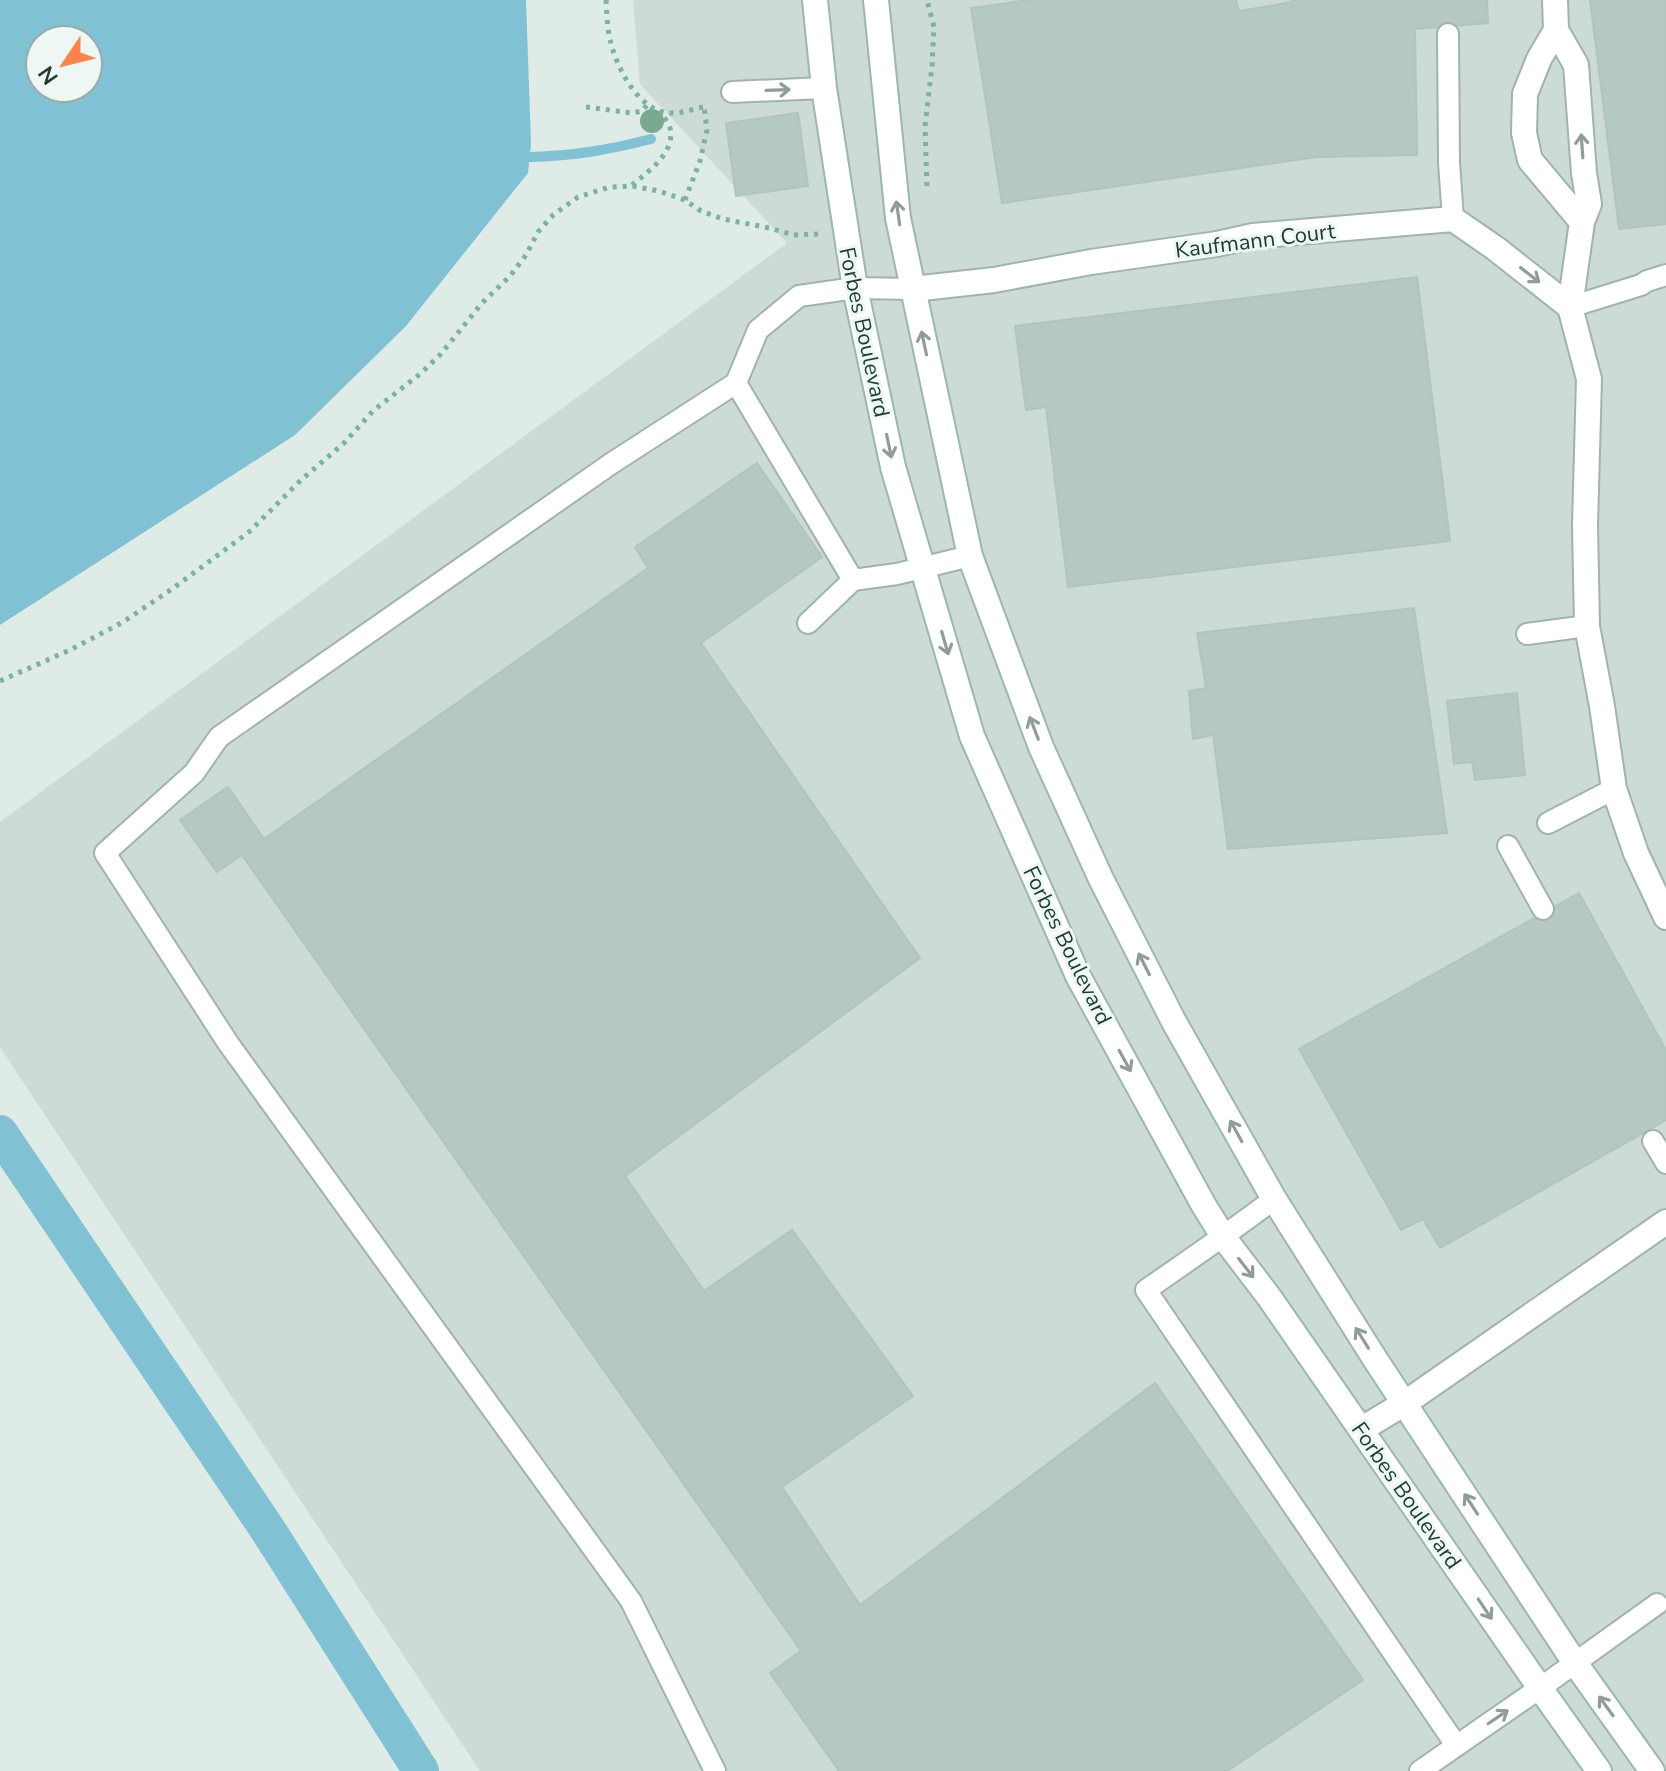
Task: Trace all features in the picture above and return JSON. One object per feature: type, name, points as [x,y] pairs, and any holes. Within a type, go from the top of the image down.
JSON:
[{"type":"main road","name":"Forbes Boulevard","points":[[815,0],[824,88],[855,288],[893,467],[972,736],[1078,976],[1224,1238],[1362,1429],[1599,1771]]},
{"type":"main road","name":"Forbes Boulevard","points":[[876,0],[898,218],[970,556],[1047,761],[1101,879],[1186,1029],[1274,1199],[1575,1663],[1652,1771]]},
{"type":"main road","points":[[1555,0],[1556,30],[1576,65],[1589,204],[1582,222],[1570,307],[1589,379],[1585,525],[1587,626],[1614,789],[1636,853],[1666,917]]},
{"type":"main road","points":[[1556,30],[1539,59],[1525,94],[1524,133],[1530,160],[1582,222]]},
{"type":"main road","name":"Kaufmann Court","points":[[913,289],[994,280],[1253,236],[1453,219]]},
{"type":"main road","points":[[1453,219],[1570,307]]},
{"type":"main road","points":[[1362,1429],[1405,1403],[1666,1222]]},
{"type":"lane","points":[[1448,34],[1449,162],[1453,219]]},
{"type":"lane","points":[[732,92],[824,88]]},
{"type":"lane","points":[[1570,307],[1666,275]]},
{"type":"lane","points":[[715,1771],[631,1601],[228,1043],[105,853],[194,773],[219,737],[612,463],[736,383],[758,330],[799,296],[855,288],[913,289]]},
{"type":"lane","points":[[736,383],[853,580]]},
{"type":"lane","points":[[808,623],[853,580],[970,556]]},
{"type":"lane","points":[[1527,634],[1587,626]]},
{"type":"lane","points":[[1548,823],[1614,789]]},
{"type":"lane","points":[[1508,846],[1543,909]]},
{"type":"lane","points":[[1653,1141],[1666,1163]]},
{"type":"lane","points":[[1274,1199],[1224,1238],[1146,1290],[1456,1745]]},
{"type":"lane","points":[[1420,1771],[1657,1604]]},
{"type":"path","points":[[606,0],[610,43],[619,67],[647,105],[672,114],[703,107],[707,130],[700,161],[685,200]]},
{"type":"path","points":[[927,0],[934,27],[925,126],[927,199]]},
{"type":"path","points":[[586,107],[632,113],[642,111],[647,105]]},
{"type":"path","points":[[632,186],[652,168],[669,146],[670,127],[659,111]]},
{"type":"path","points":[[0,681],[123,622],[249,532],[344,443],[374,410],[440,355],[482,303],[510,276],[538,232],[553,215],[578,197],[610,187],[632,186],[685,200],[701,211],[723,219],[794,235],[829,232]]},
{"type":"shaded area","points":[[633,0],[1666,0],[1666,1771],[480,1771],[0,1047],[0,822],[787,243],[640,84]]},
{"type":"water","points":[[0,0],[526,0],[531,144],[528,173],[406,326],[295,435],[0,625]]},
{"type":"building","points":[[1028,0],[1236,0],[1239,11],[1292,0],[1487,0],[1488,23],[1415,29],[1417,155],[1317,157],[1002,203],[971,8]]},
{"type":"building","points":[[1590,0],[1666,0],[1666,224],[1619,229]]},
{"type":"building","points":[[798,113],[808,186],[736,196],[726,123]]},
{"type":"building","points":[[1417,277],[1450,541],[1068,587],[1046,407],[1026,410],[1015,326]]},
{"type":"building","points":[[757,463],[822,557],[701,643],[920,958],[625,1176],[704,1291],[792,1230],[913,1396],[782,1487],[860,1605],[1155,1383],[1363,1680],[1227,1771],[839,1771],[770,1673],[801,1651],[242,855],[217,872],[180,820],[228,787],[264,839],[648,568],[635,547]]},
{"type":"building","points":[[1414,608],[1447,833],[1228,849],[1213,735],[1193,739],[1189,691],[1206,688],[1197,633]]},
{"type":"building","points":[[1517,693],[1525,775],[1475,780],[1472,762],[1454,764],[1447,701]]},
{"type":"building","points":[[1579,893],[1666,1050],[1666,1120],[1440,1248],[1423,1219],[1401,1230],[1299,1049]]},
{"type":"waterway","points":[[530,157],[590,152],[651,139]]},
{"type":"waterway","points":[[0,1133],[268,1530],[421,1771]]}]
